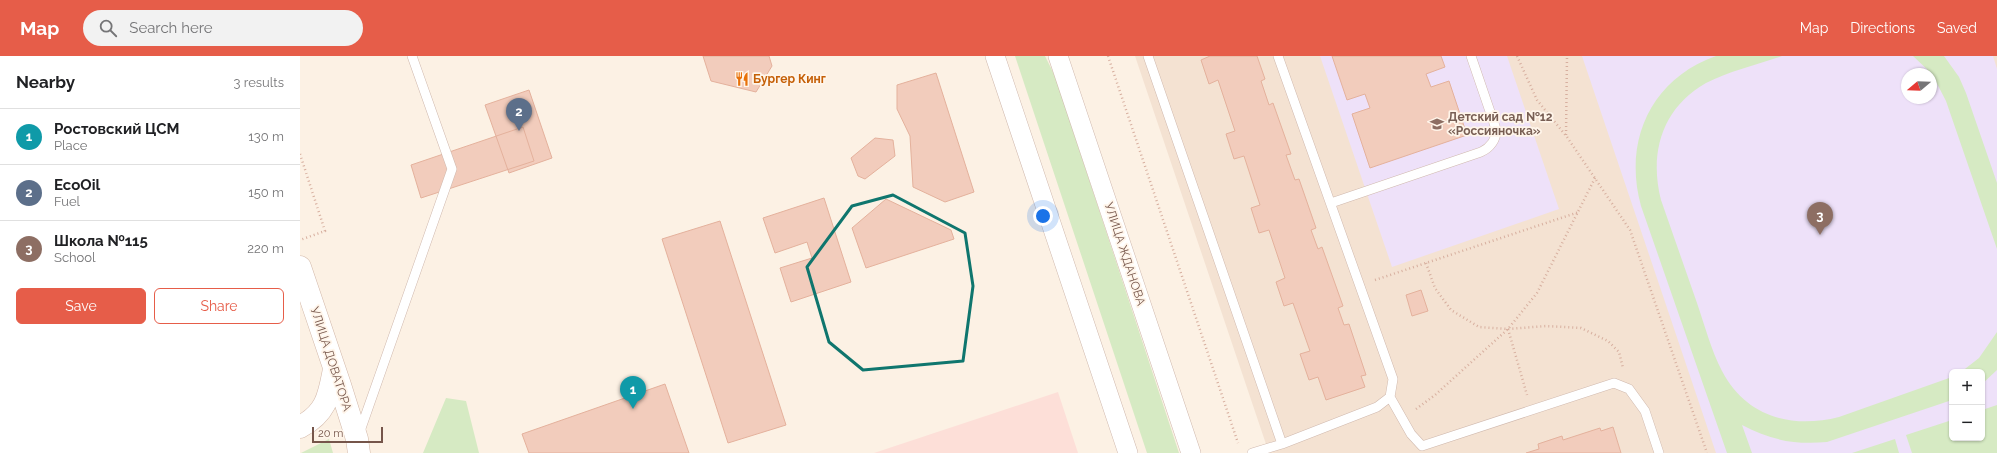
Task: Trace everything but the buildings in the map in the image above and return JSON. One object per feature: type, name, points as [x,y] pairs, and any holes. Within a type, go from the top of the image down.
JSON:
[{"type":"street","points":[[995,56],[1128,453]]},
{"type":"street","name":"УЛИЦА ЖДАНОВА","points":[[1058,56],[1191,453]]},
{"type":"street","name":"УЛИЦА ДОВАТОРА","points":[[300,267],[335,368],[358,446]]},
{"type":"street","points":[[300,427],[315,415],[327,402],[335,368]]},
{"type":"lane","points":[[358,446],[452,169],[412,56]]},
{"type":"lane","points":[[1148,56],[1282,444]]},
{"type":"lane","points":[[1278,56],[1393,379],[1390,397],[1411,434],[1422,446],[1614,383],[1629,389],[1645,411],[1660,453]]},
{"type":"lane","points":[[1330,203],[1481,152],[1489,147],[1496,135],[1496,129],[1471,56]]},
{"type":"lane","points":[[1252,453],[1282,444],[1377,407],[1390,397]]},
{"type":"path","points":[[1108,56],[1239,446]]},
{"type":"path","points":[[1517,56],[1537,100],[1595,177],[1630,230],[1707,453]]},
{"type":"path","points":[[1566,137],[1567,56]]},
{"type":"path","points":[[300,154],[325,231],[300,240]]},
{"type":"path","points":[[1403,419],[1435,395],[1508,328],[1536,293],[1579,212],[1595,177]]},
{"type":"path","points":[[1360,285],[1579,212]]},
{"type":"path","points":[[1426,263],[1435,288],[1451,310],[1480,328],[1546,326],[1581,328],[1608,341],[1619,352],[1629,389]]},
{"type":"path","points":[[1508,328],[1532,411]]},
{"type":"highlighted area","points":[[893,195],[965,233],[973,286],[963,361],[863,370],[829,342],[807,267],[852,206]]},
{"type":"shaded area","points":[[1135,56],[1997,56],[1997,453],[1269,453]]},
{"type":"shaded area","name":"Детский сад №12 «Россияночка»","points":[[1320,56],[1507,56],[1559,209],[1392,267]]},
{"type":"shaded area","points":[[1582,56],[1993,56],[1997,69],[1997,453],[1716,453]]},
{"type":"shaded area","points":[[1058,392],[1078,453],[874,453]]},
{"type":"green space","points":[[1015,56],[1045,56],[1055,76],[1179,453],[1147,453]]},
{"type":"green space","points":[[1716,56],[1782,56],[1724,75],[1706,83],[1691,93],[1679,105],[1669,119],[1662,133],[1658,149],[1658,183],[1661,200],[1711,346],[1722,371],[1732,387],[1757,409],[1772,416],[1788,420],[1821,420],[1839,417],[1949,378],[1949,401],[1827,442],[1804,443],[1773,438],[1742,425],[1752,453],[1727,453],[1641,206],[1636,182],[1636,158],[1640,136],[1647,115],[1659,96],[1674,80],[1693,66]]},
{"type":"green space","points":[[1913,56],[1944,56],[1959,77],[1966,93],[1997,183],[1997,249],[1946,101],[1937,84],[1937,68],[1926,68]]},
{"type":"green space","points":[[1997,332],[1997,370],[1985,381],[1985,369],[1965,369],[1979,358]]},
{"type":"green space","points":[[446,398],[466,401],[479,453],[423,453]]},
{"type":"green space","points":[[1997,405],[1997,453],[1912,453],[1906,435],[1949,421],[1949,441],[1985,441],[1985,409]]},
{"type":"green space","points":[[329,439],[333,453],[301,453]]},
{"type":"green space","points":[[1895,439],[1899,453],[1852,453]]},
{"type":"place","name":"Бургер Кинг","points":[[742,79]]},
{"type":"place","name":"Детский сад №12 «Россияночка»","points":[[1437,124]]},
{"type":"place","name":"EcoOil","points":[[519,131]]},
{"type":"place","name":"Школа №115","points":[[1820,235]]},
{"type":"place","name":"Ростовский ЦСМ","points":[[633,409]]}]
